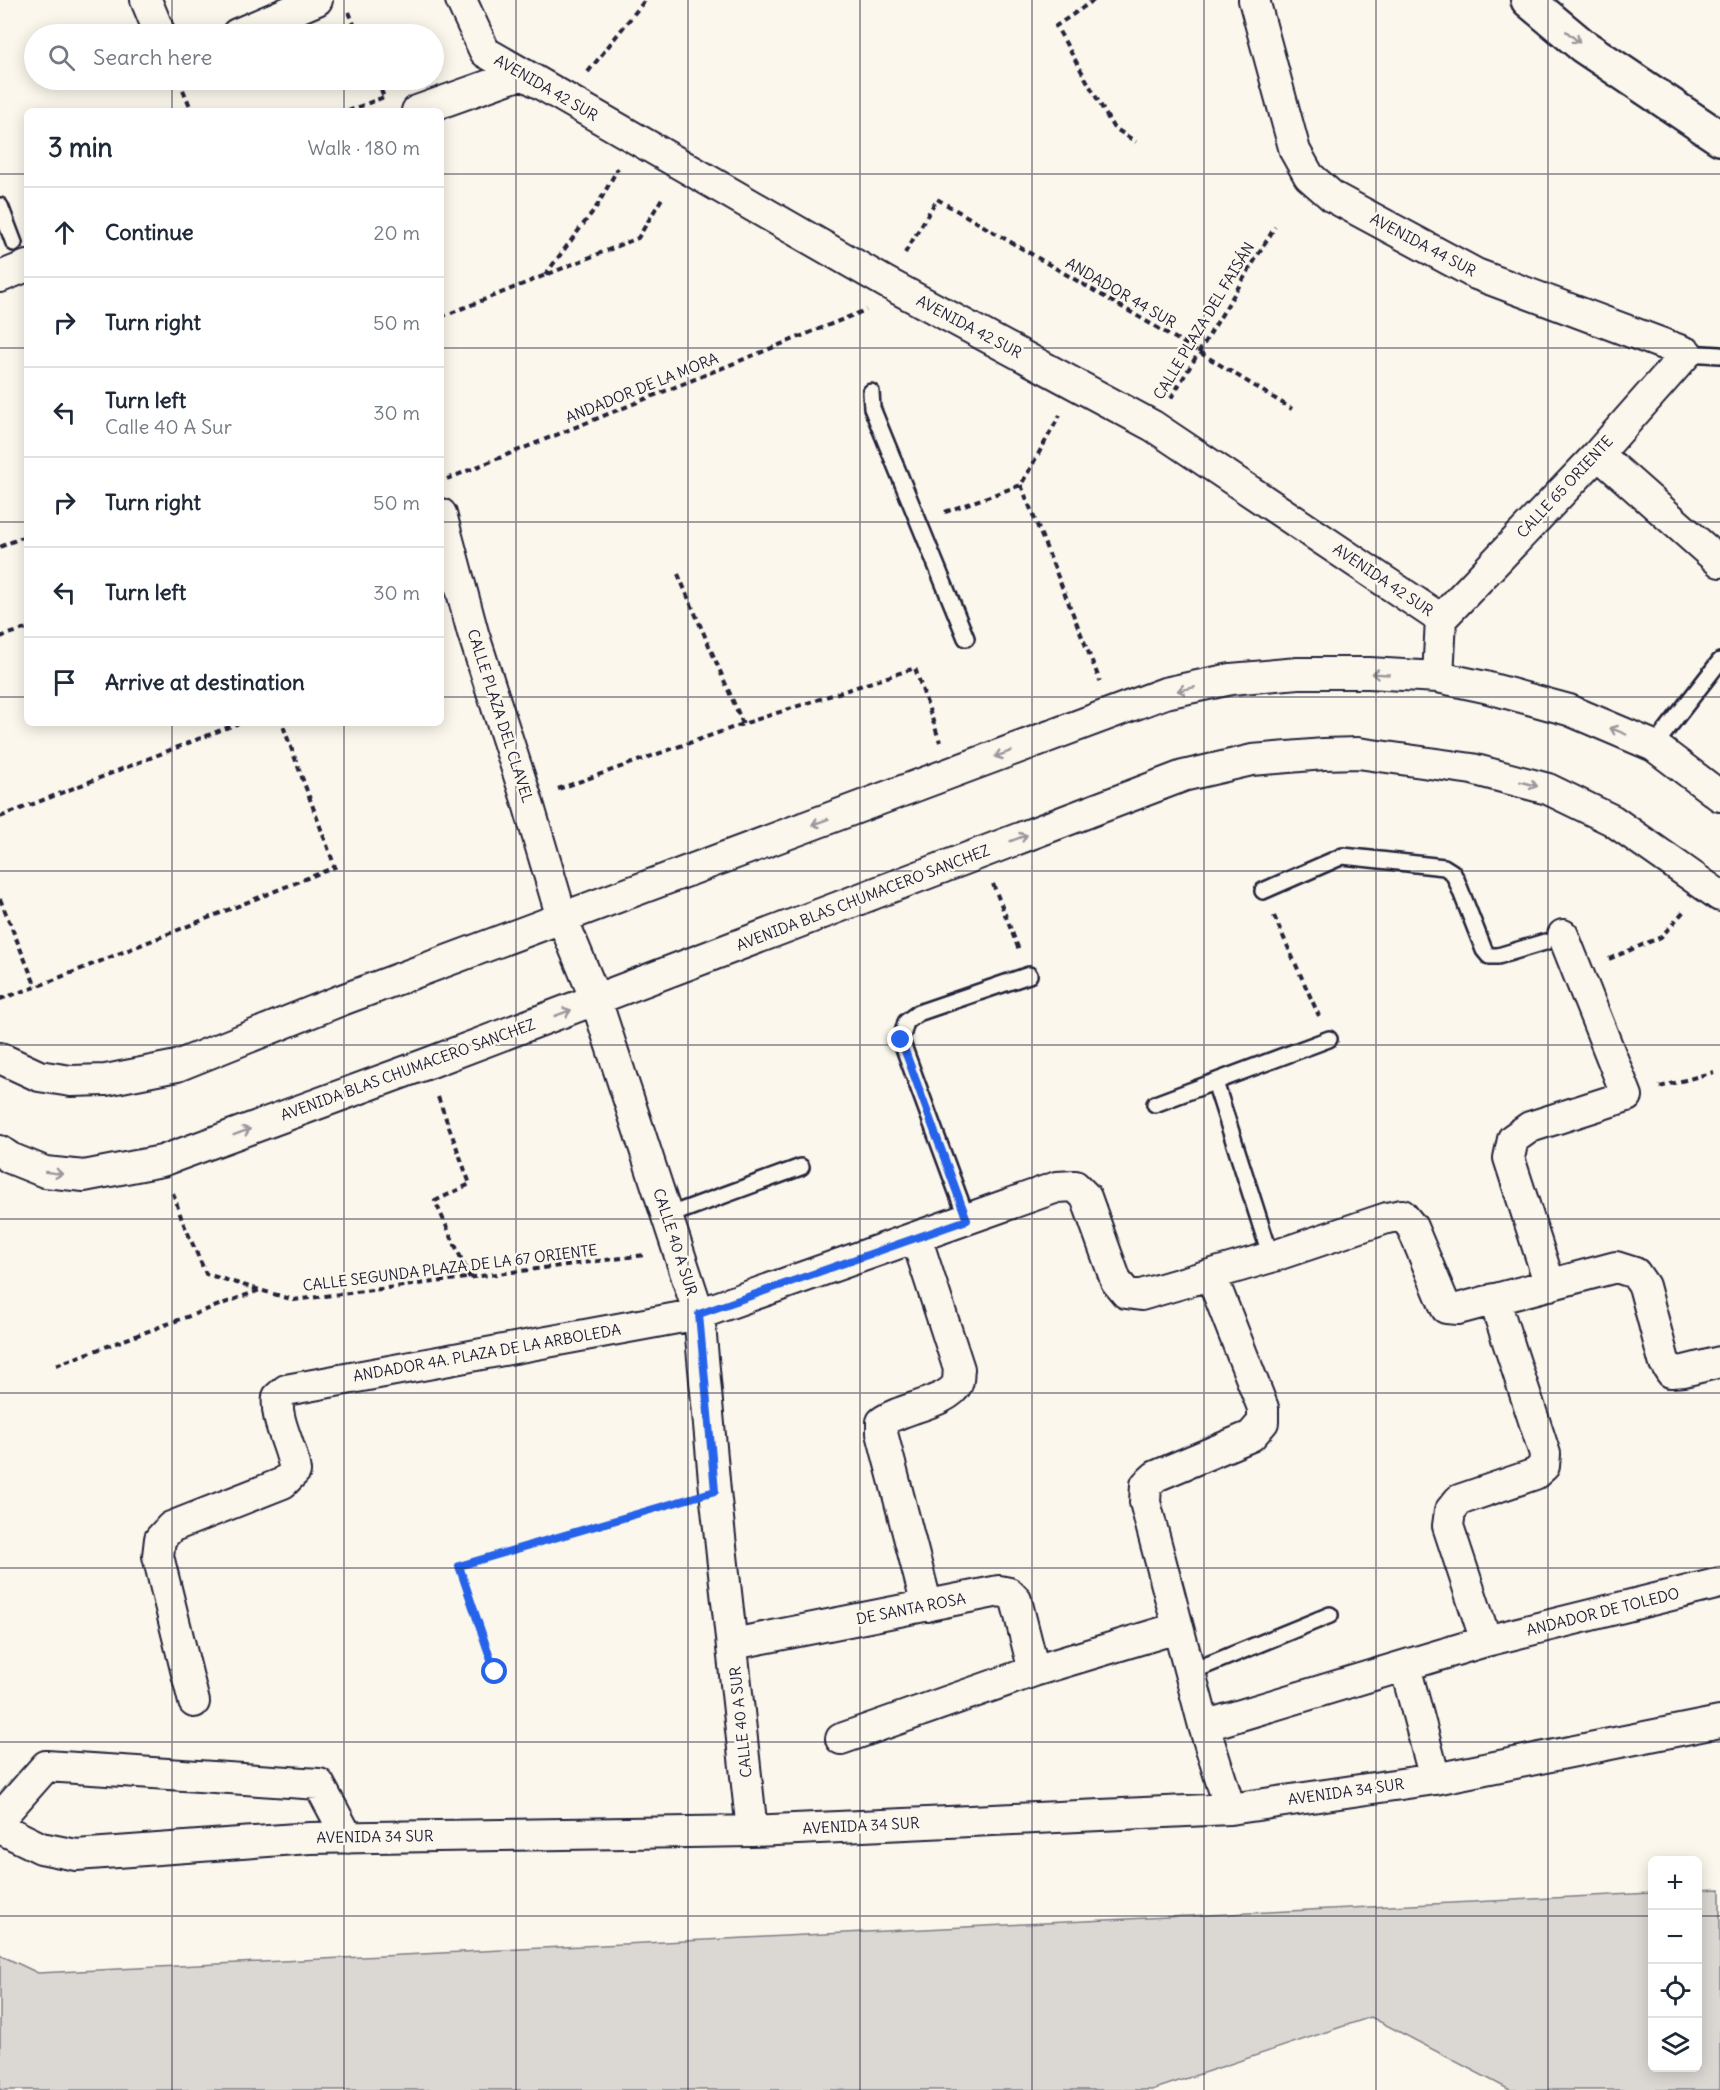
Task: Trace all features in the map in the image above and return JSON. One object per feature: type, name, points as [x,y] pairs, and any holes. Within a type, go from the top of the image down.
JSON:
[{"type":"main road","points":[[1528,0],[1583,46],[1720,138]]},
{"type":"street","points":[[146,0],[156,24]]},
{"type":"street","points":[[260,24],[316,0]]},
{"type":"street","name":"AVENIDA 42 SUR","points":[[461,0],[485,52],[887,283],[1153,426],[1441,619],[1438,677]]},
{"type":"street","name":"AVENIDA 44 SUR","points":[[1254,0],[1295,151],[1309,176],[1333,197],[1476,274],[1687,352]]},
{"type":"street","points":[[426,108],[522,74]]},
{"type":"street","points":[[0,278],[21,255]]},
{"type":"street","name":"CALLE 65 ORIENTE","points":[[1441,619],[1598,454],[1687,352]]},
{"type":"street","points":[[1598,454],[1720,562]]},
{"type":"street","name":"CALLE PLAZA DEL CLAVEL","points":[[444,525],[473,633],[562,918]]},
{"type":"street","points":[[0,1059],[39,1076],[71,1082],[106,1080],[177,1066],[339,1001],[1165,693],[1231,679],[1298,673],[1369,673],[1438,677],[1485,687],[1569,710],[1654,746],[1720,795]]},
{"type":"street","name":"AVENIDA BLAS CHUMACERO SANCHEZ","points":[[0,1151],[10,1158],[45,1172],[84,1176],[162,1161],[596,1000],[1183,776],[1252,760],[1358,753],[1472,769],[1548,789],[1612,820],[1713,890]]},
{"type":"street","name":"CALLE 40 A SUR","points":[[562,918],[596,1000],[699,1314],[715,1491],[752,1831]]},
{"type":"street","points":[[1550,1285],[1509,1158],[1513,1139],[1530,1127],[1627,1096],[1554,939]]},
{"type":"street","name":"ANDADOR 4A. PLAZA DE LA ARBOLEDA","points":[[194,1702],[158,1556],[160,1539],[171,1527],[283,1483],[295,1471],[293,1456],[276,1410],[278,1397],[286,1390],[699,1314],[1057,1187],[1075,1186],[1086,1197],[1116,1281],[1126,1293],[1141,1295],[1211,1275]]},
{"type":"street","points":[[1230,1809],[1204,1726],[1145,1502],[1146,1485],[1156,1476],[1251,1436],[1263,1422],[1263,1407],[1211,1275],[1402,1215],[1412,1227],[1446,1308],[1458,1309],[1616,1268],[1635,1273],[1644,1286],[1664,1361],[1671,1372],[1720,1362]]},
{"type":"street","points":[[916,1237],[959,1369],[957,1384],[946,1395],[891,1415],[882,1422],[882,1433],[927,1606]]},
{"type":"street","points":[[1486,1641],[1448,1526],[1449,1511],[1459,1500],[1535,1474],[1544,1466],[1545,1454],[1494,1299]]},
{"type":"street","name":"ANDADOR DE TOLEDO","points":[[1204,1726],[1486,1641],[1720,1583]]},
{"type":"street","name":"DE SANTA ROSA","points":[[733,1644],[999,1591],[1009,1593],[1016,1600],[1034,1671]]},
{"type":"street","points":[[841,1739],[1034,1671],[1177,1628]]},
{"type":"street","points":[[1405,1666],[1435,1779]]},
{"type":"street","name":"AVENIDA 34 SUR","points":[[0,1828],[41,1848],[76,1855],[310,1838],[752,1831],[1230,1809],[1435,1779],[1720,1722]]},
{"type":"street","points":[[0,1818],[46,1766],[319,1784],[348,1838]]},
{"type":"lane","points":[[0,206],[21,255]]},
{"type":"lane","name":"AVENIDA 44 SUR","points":[[1687,352],[1720,355]]},
{"type":"lane","points":[[871,392],[872,408],[966,638]]},
{"type":"lane","points":[[1654,746],[1720,661]]},
{"type":"lane","points":[[1263,891],[1343,856],[1444,867],[1452,872],[1456,879],[1484,950],[1489,956],[1498,956],[1554,939]]},
{"type":"lane","points":[[967,1220],[901,1040],[906,1022],[918,1013],[1029,975]]},
{"type":"lane","points":[[1155,1104],[1329,1038]]},
{"type":"lane","points":[[1215,1082],[1271,1257]]},
{"type":"lane","points":[[667,1216],[801,1167]]},
{"type":"lane","points":[[1190,1672],[1330,1615]]},
{"type":"path","points":[[605,50],[645,0]]},
{"type":"path","points":[[1094,0],[1056,26],[1113,127],[1136,142]]},
{"type":"path","points":[[348,9],[354,24]]},
{"type":"path","points":[[183,90],[191,108]]},
{"type":"path","points":[[356,108],[384,97],[381,90]]},
{"type":"path","points":[[544,276],[597,206],[634,139]]},
{"type":"path","points":[[444,316],[638,238],[682,166]]},
{"type":"path","name":"ANDADOR 44 SUR","points":[[887,283],[937,199],[1292,409]]},
{"type":"path","name":"CALLE PLAZA DEL FAISÁN","points":[[1153,426],[1275,227]]},
{"type":"path","name":"ANDADOR DE LA MORA","points":[[444,481],[851,316]]},
{"type":"path","points":[[919,522],[1021,485],[1077,384]]},
{"type":"path","points":[[1021,485],[1113,713]]},
{"type":"path","points":[[0,547],[24,536]]},
{"type":"path","points":[[678,574],[743,724]]},
{"type":"path","points":[[0,637],[24,629]]},
{"type":"path","points":[[527,800],[743,724],[915,668],[950,774]]},
{"type":"path","points":[[0,817],[231,726]]},
{"type":"path","points":[[0,999],[36,987],[335,867],[283,726]]},
{"type":"path","points":[[981,853],[1029,975]]},
{"type":"path","points":[[1607,960],[1661,937],[1713,890]]},
{"type":"path","points":[[1263,891],[1329,1038]]},
{"type":"path","points":[[0,899],[36,987]]},
{"type":"path","points":[[426,1064],[470,1184],[435,1201],[470,1278]]},
{"type":"path","points":[[1627,1096],[1714,1072]]},
{"type":"path","name":"CALLE SEGUNDA PLAZA DE LA 67 ORIENTE","points":[[162,1161],[182,1221],[206,1274],[294,1300],[678,1251]]},
{"type":"path","points":[[56,1365],[261,1290]]},
{"type":"path","points":[[495,1672],[459,1566],[715,1491]]},
{"type":"shaded area","points":[[1720,1889],[1720,2090],[1510,2090],[1371,2017],[1152,2090],[0,2090],[0,1955],[38,1973],[1648,1893],[1648,2072],[1702,2072],[1702,1890]]},
{"type":"route","points":[[495,1672],[459,1566],[715,1491],[699,1314],[967,1220],[901,1040]]}]
